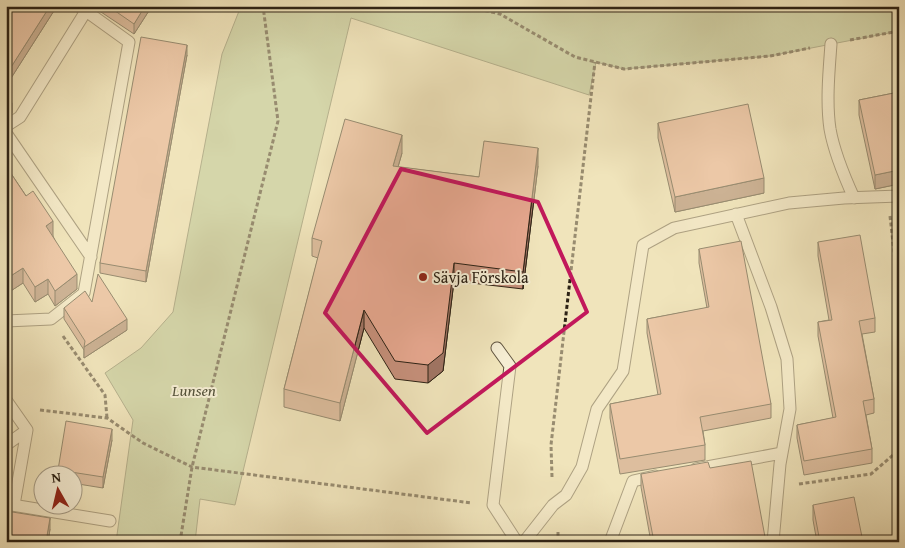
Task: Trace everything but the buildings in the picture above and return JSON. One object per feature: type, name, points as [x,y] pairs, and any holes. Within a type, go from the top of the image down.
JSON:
[{"type":"lane","points":[[6,126],[20,117],[82,9],[129,42],[84,293],[51,319],[6,321]]},
{"type":"lane","points":[[831,44],[829,80],[830,128],[844,175],[854,198]]},
{"type":"lane","points":[[6,133],[91,257]]},
{"type":"lane","points":[[524,542],[553,506],[566,495],[582,467],[597,409],[623,371],[644,245],[674,228],[789,203],[893,197]]},
{"type":"lane","points":[[736,214],[771,307],[787,359],[790,409],[782,453],[773,542]]},
{"type":"lane","points":[[497,348],[510,366],[493,505],[517,542]]},
{"type":"lane","points":[[9,403],[28,430],[10,504],[110,520]]},
{"type":"lane","points":[[6,445],[28,430]]},
{"type":"lane","points":[[689,470],[782,453]]},
{"type":"lane","points":[[610,542],[633,481],[670,474]]},
{"type":"path","points":[[180,542],[192,467],[278,121],[263,6]]},
{"type":"path","points":[[466,6],[500,14],[575,57],[624,69],[770,56],[899,31]]},
{"type":"path","points":[[558,542],[553,506],[551,446],[596,62]]},
{"type":"path","points":[[893,197],[899,297]]},
{"type":"path","points":[[51,319],[105,395],[108,418]]},
{"type":"path","points":[[899,382],[899,389]]},
{"type":"path","points":[[9,403],[108,418],[144,443],[192,467],[493,505]]},
{"type":"path","points":[[779,487],[871,474],[899,450]]},
{"type":"highlighted area","points":[[401,169],[538,202],[587,312],[427,433],[325,313]]},
{"type":"green space","name":"Lunsen","points":[[241,6],[899,6],[899,31],[770,56],[624,69],[596,62],[589,95],[351,18],[235,505],[200,499],[195,542],[116,542],[133,420],[105,373],[141,348],[173,312],[222,54]]},
{"type":"place","name":"Sävja Förskola","points":[[423,277]]}]
